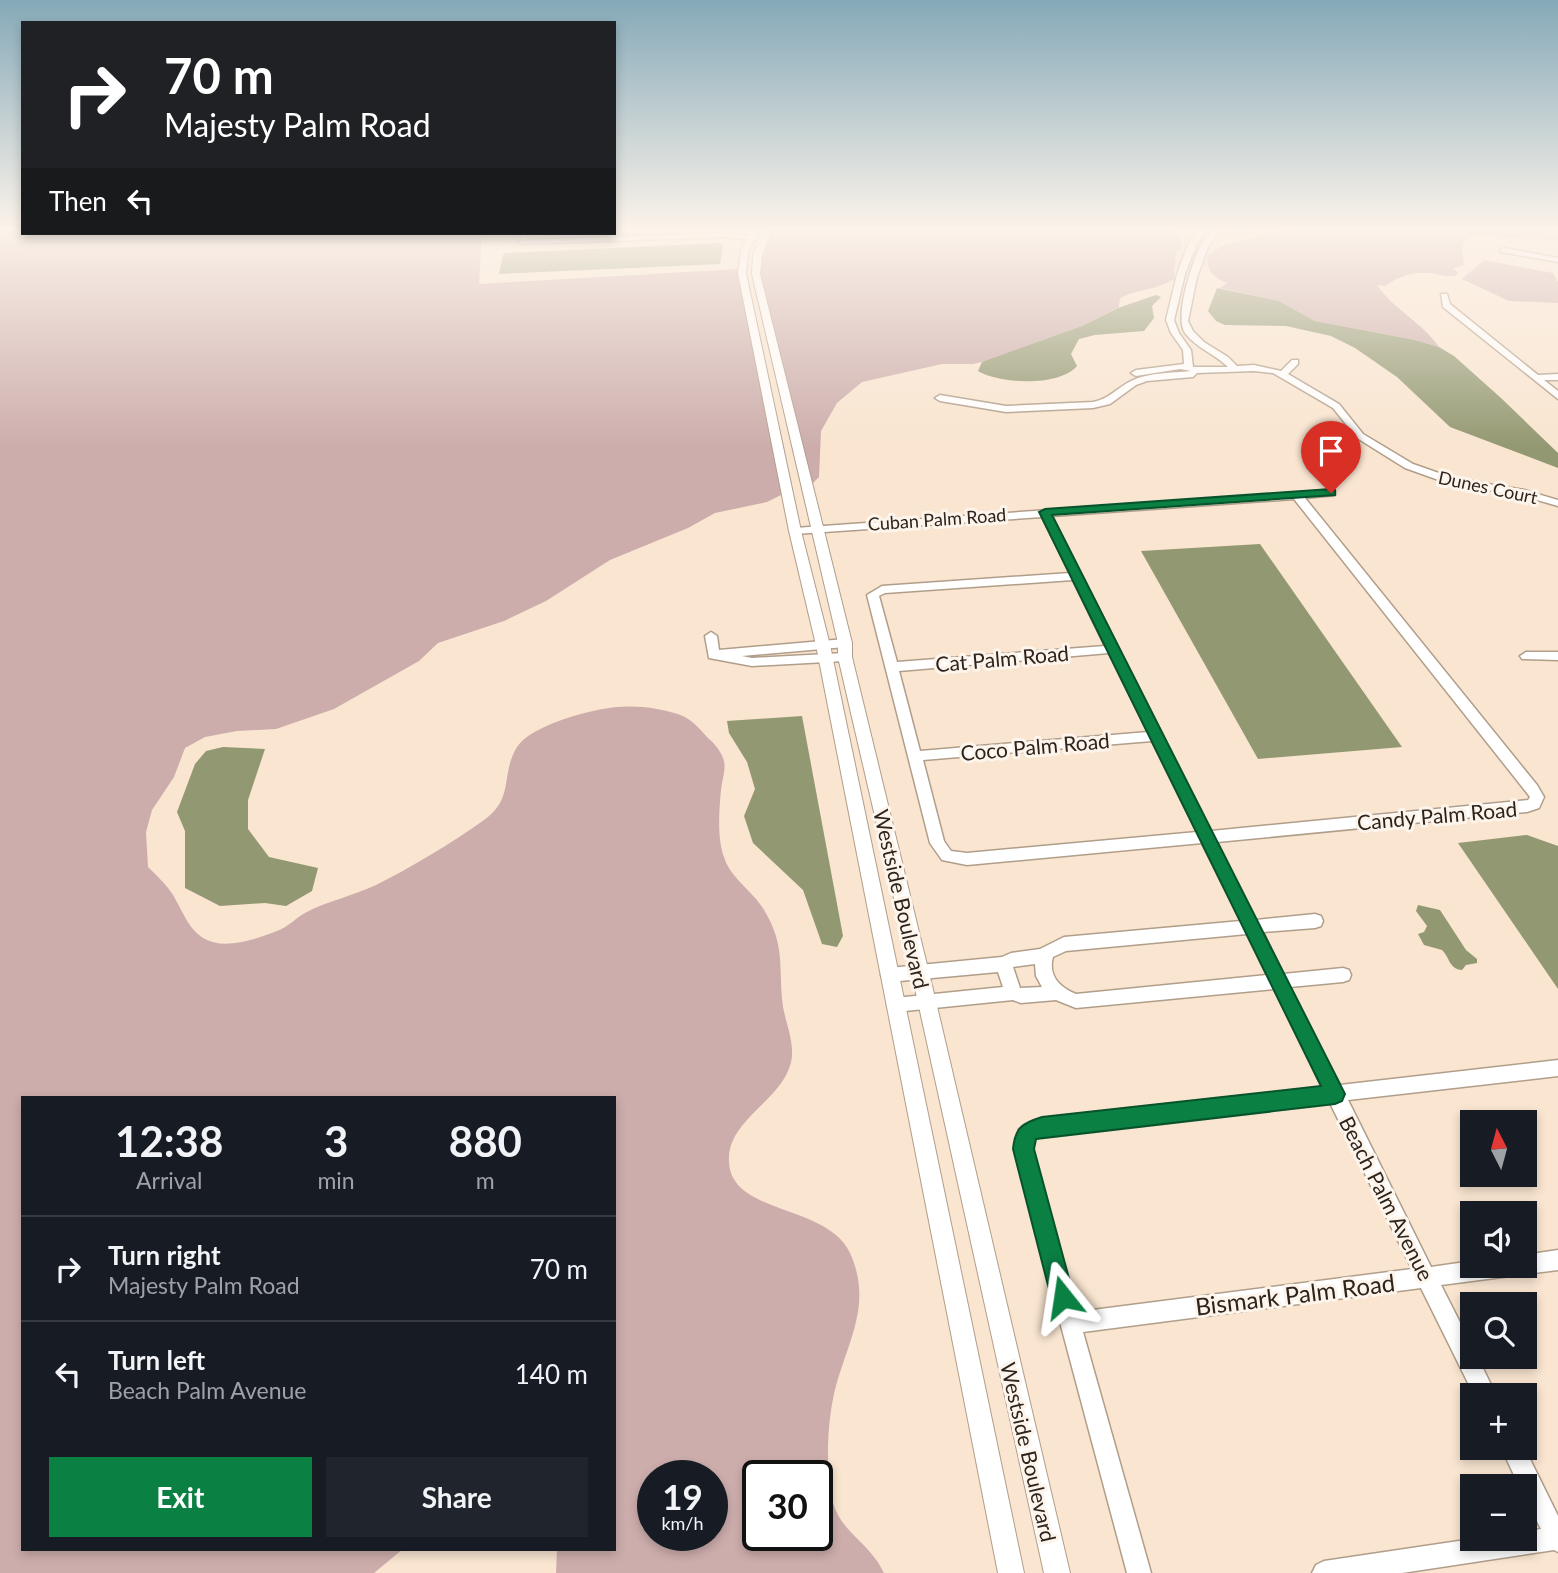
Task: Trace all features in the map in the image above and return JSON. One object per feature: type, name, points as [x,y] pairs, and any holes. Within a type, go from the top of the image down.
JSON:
[{"type":"street","name":"Westside Boulevard","points":[[748,301],[795,531],[824,651],[1011,1573]]},
{"type":"street","name":"Westside Boulevard","points":[[762,301],[927,1002],[1057,1573]]},
{"type":"street","points":[[1174,301],[1170,320],[1187,350],[1192,371]]},
{"type":"street","points":[[1188,301],[1184,321],[1201,344],[1225,359],[1235,369]]},
{"type":"street","points":[[1445,301],[1446,305],[1558,396]]},
{"type":"street","points":[[1282,375],[1295,362]]},
{"type":"street","name":"Dunes Court","points":[[1192,371],[1235,369],[1282,375],[1336,406],[1367,441],[1386,455],[1409,466],[1451,481],[1524,493],[1558,503]]},
{"type":"street","points":[[1146,378],[1136,373],[1192,371]]},
{"type":"street","points":[[940,398],[1011,410],[1093,405],[1107,402],[1133,383],[1146,378],[1192,371]]},
{"type":"street","points":[[1536,378],[1558,377]]},
{"type":"street","name":"Cuban Palm Road","points":[[795,531],[815,527],[1331,493]]},
{"type":"street","name":"Candy Palm Road","points":[[914,756],[937,843],[947,856],[967,859],[1527,807],[1536,801],[1532,789],[1297,495]]},
{"type":"street","name":"Beach Palm Avenue","points":[[1045,512],[1479,1383]]},
{"type":"street","points":[[914,756],[872,600],[878,591],[1077,576]]},
{"type":"street","points":[[711,636],[713,655],[737,661],[772,655],[845,650]]},
{"type":"street","name":"Cat Palm Road","points":[[891,667],[1114,649]]},
{"type":"street","points":[[1527,656],[1558,656]]},
{"type":"street","name":"Coco Palm Road","points":[[914,756],[1157,736]]},
{"type":"street","points":[[1315,921],[1064,944],[1051,948],[1044,956],[1042,967],[1047,981],[1056,993],[1083,1001],[1343,975]]},
{"type":"street","points":[[889,975],[1004,964],[1011,960],[1044,956]]},
{"type":"street","points":[[1004,964],[1013,993]]},
{"type":"street","points":[[895,1005],[1013,993],[1021,996],[1056,993]]},
{"type":"street","points":[[1139,1573],[1026,1162],[1023,1142],[1029,1131],[1042,1127],[1558,1068]]},
{"type":"street","name":"Bismark Palm Road","points":[[1537,1263],[1558,1260]]},
{"type":"street","name":"Bismark Palm Road","points":[[1070,1323],[1460,1273]]},
{"type":"street","points":[[1324,1573],[1558,1539],[1518,1460]]},
{"type":"shaded area","points":[[0,301],[745,301],[783,494],[767,502],[715,513],[688,528],[610,560],[546,601],[504,621],[438,643],[419,661],[334,709],[276,729],[237,731],[205,737],[185,748],[174,777],[152,810],[146,832],[148,867],[169,889],[189,924],[199,935],[221,944],[250,940],[281,929],[313,909],[376,885],[431,855],[484,820],[494,812],[504,795],[509,767],[517,747],[524,739],[548,725],[593,711],[633,706],[675,713],[696,726],[717,747],[724,762],[719,824],[720,841],[727,865],[764,910],[776,935],[783,1007],[792,1050],[788,1071],[780,1085],[737,1133],[729,1162],[734,1179],[746,1192],[822,1226],[839,1237],[850,1253],[857,1273],[859,1292],[855,1328],[833,1399],[828,1436],[828,1460],[742,1460],[742,1551],[833,1551],[833,1502],[841,1520],[871,1553],[884,1573],[556,1573],[557,1551],[616,1551],[616,1096],[21,1096],[21,1551],[401,1551],[374,1573],[0,1573]]},
{"type":"shaded area","points":[[767,301],[1120,301],[1119,307],[1082,326],[990,360],[973,364],[942,364],[862,382],[837,403],[821,431],[819,477],[812,484]]},
{"type":"shaded area","points":[[1137,301],[1157,301],[1152,306],[1154,318],[1144,331],[1079,339],[1071,354],[1077,366],[1068,373],[1044,380],[1014,381],[978,371],[982,362],[1082,326]]},
{"type":"shaded area","points":[[1212,301],[1280,301],[1315,321],[1439,347],[1454,356],[1558,453],[1558,468],[1450,427],[1397,377],[1355,348],[1331,336],[1286,326],[1225,325],[1216,321],[1208,311]]},
{"type":"shaded area","points":[[1280,301],[1391,301],[1439,347],[1415,340],[1315,321]]},
{"type":"shaded area","points":[[1519,301],[1558,301],[1558,303]]},
{"type":"shaded area","points":[[1260,544],[1402,747],[1258,759],[1141,551]]},
{"type":"shaded area","points":[[802,716],[843,936],[837,947],[822,944],[803,890],[753,843],[744,816],[755,789],[747,762],[729,733],[727,721]]},
{"type":"shaded area","points":[[223,747],[265,749],[248,800],[248,829],[269,857],[318,868],[312,891],[286,906],[265,903],[220,906],[185,888],[185,831],[177,812],[195,764],[206,751]]},
{"type":"shaded area","points":[[1527,835],[1558,846],[1558,989],[1458,843]]},
{"type":"shaded area","points":[[1418,905],[1440,910],[1466,950],[1477,959],[1477,963],[1466,965],[1462,970],[1458,969],[1442,950],[1424,945],[1418,934],[1424,932],[1427,926],[1416,911]]},
{"type":"route","points":[[1063,1297],[1023,1149],[1025,1135],[1029,1131],[1042,1127],[1335,1094],[1045,512],[1331,493]]}]
